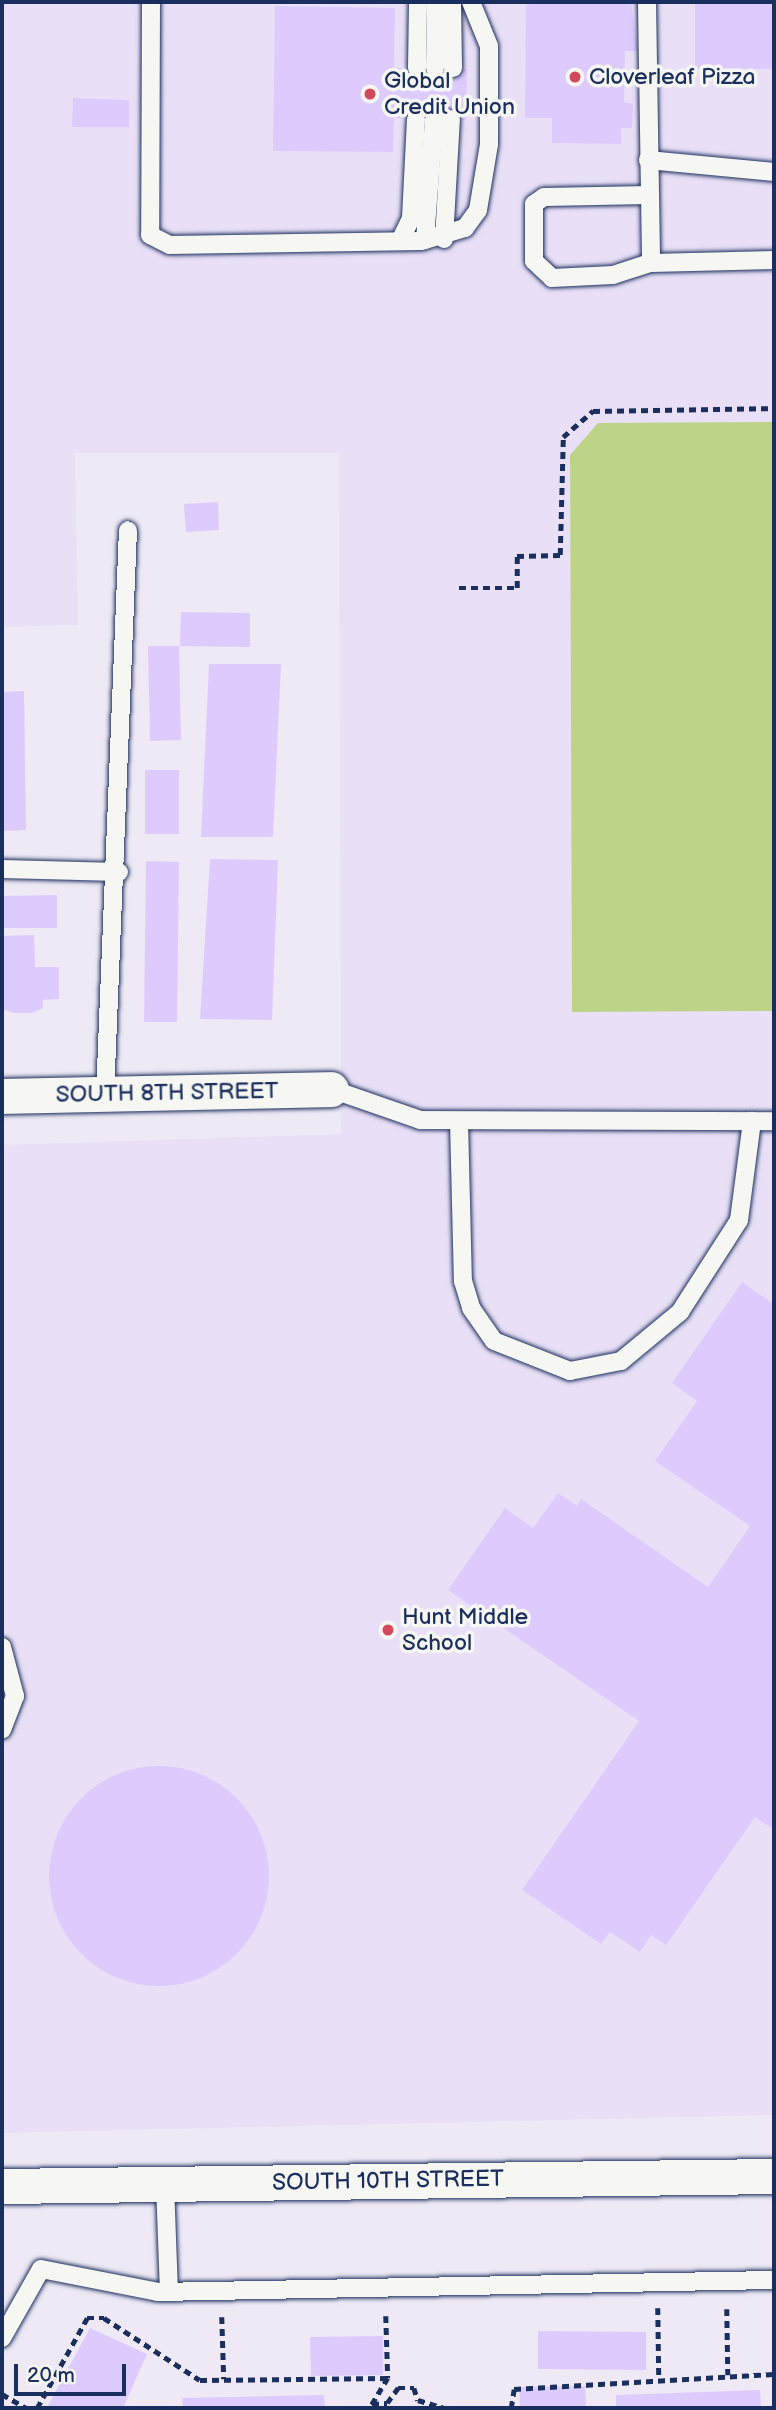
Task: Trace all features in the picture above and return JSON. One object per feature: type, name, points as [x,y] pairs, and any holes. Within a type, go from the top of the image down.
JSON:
[{"type":"street","name":"SOUTH 8TH STREET","points":[[2,1097],[331,1089]]},
{"type":"street","name":"SOUTH 10TH STREET","points":[[2,2186],[774,2176]]},
{"type":"lane","points":[[151,2],[154,241],[425,240],[444,239],[465,228],[478,210],[487,176],[489,46],[471,2]]},
{"type":"lane","points":[[418,2],[435,68]]},
{"type":"lane","points":[[435,68],[436,2]]},
{"type":"lane","points":[[435,68],[452,2]]},
{"type":"lane","points":[[647,2],[651,263]]},
{"type":"lane","points":[[400,241],[411,218],[434,119]]},
{"type":"lane","points":[[434,119],[444,239]]},
{"type":"lane","points":[[425,240],[434,119]]},
{"type":"lane","points":[[648,160],[774,172]]},
{"type":"lane","points":[[649,195],[544,197],[534,204],[534,261],[552,278],[613,275],[651,263],[774,260]]},
{"type":"lane","points":[[105,1095],[119,872],[128,530]]},
{"type":"lane","points":[[2,869],[119,872]]},
{"type":"lane","points":[[331,1089],[419,1120],[774,1121]]},
{"type":"lane","points":[[459,1121],[463,1280],[471,1308],[495,1340],[570,1371],[621,1361],[680,1312],[739,1220],[752,1121]]},
{"type":"lane","points":[[2,1647],[15,1696],[2,1730]]},
{"type":"lane","points":[[165,2184],[169,2292]]},
{"type":"lane","points":[[2,2338],[41,2269],[169,2292],[774,2280]]},
{"type":"path","points":[[459,588],[517,587],[517,556],[561,555],[564,438],[593,411],[774,408]]},
{"type":"path","points":[[727,2281],[728,2375]]},
{"type":"path","points":[[657,2282],[659,2377]]},
{"type":"path","points":[[371,2406],[388,2378],[386,2287]]},
{"type":"path","points":[[222,2291],[225,2379]]},
{"type":"path","points":[[37,2408],[86,2318],[104,2318],[200,2380],[388,2378]]},
{"type":"path","points":[[511,2408],[514,2389],[659,2377],[774,2374]]},
{"type":"path","points":[[371,2406],[387,2403],[398,2388],[414,2388],[418,2400],[445,2408]]},
{"type":"path","points":[[2,2395],[26,2408]]},
{"type":"shaded area","name":"Hunt Middle School","points":[[2,2],[774,2],[774,2115],[2,2133],[2,1145],[341,1134],[339,453],[75,453],[78,625],[2,627]]},
{"type":"green space","points":[[774,422],[774,1011],[572,1012],[570,455],[598,423]]},
{"type":"building","name":"Cloverleaf Pizza","points":[[540,2],[631,2],[638,51],[625,51],[624,102],[633,104],[632,128],[621,128],[621,144],[552,143],[552,118],[525,118],[526,5]]},
{"type":"building","points":[[695,2],[774,2],[774,69],[695,69]]},
{"type":"building","name":"Global Credit Union","points":[[275,6],[395,8],[394,68],[467,69],[466,120],[394,118],[393,152],[273,151]]},
{"type":"building","points":[[73,98],[129,100],[129,127],[72,127]]},
{"type":"building","points":[[218,502],[219,530],[186,532],[184,504]]},
{"type":"building","points":[[181,612],[250,613],[250,647],[180,646]]},
{"type":"building","points":[[148,646],[179,646],[181,740],[150,741]]},
{"type":"building","points":[[209,664],[281,664],[273,837],[201,837]]},
{"type":"building","points":[[24,691],[26,830],[2,831],[2,692]]},
{"type":"building","points":[[145,770],[179,770],[179,834],[145,834]]},
{"type":"building","points":[[210,859],[278,860],[272,1020],[200,1019]]},
{"type":"building","points":[[146,861],[179,862],[177,1022],[144,1022]]},
{"type":"building","points":[[57,895],[57,928],[2,928],[2,896]]},
{"type":"building","points":[[34,935],[35,967],[59,967],[59,999],[43,1000],[43,1008],[32,1013],[14,1013],[2,1009],[2,936]]},
{"type":"building","points":[[742,1282],[774,1304],[774,1830],[755,1817],[666,1945],[651,1935],[640,1952],[610,1932],[601,1944],[522,1890],[639,1721],[448,1590],[505,1508],[533,1528],[558,1493],[577,1506],[581,1499],[708,1587],[750,1526],[655,1461],[697,1401],[672,1383]]},
{"type":"building","points":[[159,1766],[191,1771],[211,1779],[244,1807],[256,1824],[264,1844],[269,1876],[264,1908],[256,1928],[228,1961],[211,1973],[191,1981],[159,1986],[127,1981],[107,1973],[74,1945],[62,1928],[54,1908],[49,1876],[54,1844],[62,1824],[90,1791],[107,1779],[127,1771]]},
{"type":"building","points":[[90,2328],[147,2354],[123,2408],[47,2408]]},
{"type":"building","points":[[538,2331],[646,2332],[646,2370],[538,2369]]},
{"type":"building","points":[[383,2336],[383,2375],[311,2376],[310,2337]]},
{"type":"building","points":[[585,2386],[586,2408],[520,2408],[519,2387]]},
{"type":"building","points":[[760,2390],[761,2408],[616,2408],[616,2395]]},
{"type":"building","points":[[324,2395],[325,2408],[183,2408],[182,2398]]},
{"type":"place","name":"Cloverleaf Pizza","points":[[575,77]]},
{"type":"place","name":"Global Credit Union","points":[[370,94]]},
{"type":"place","name":"Hunt Middle School","points":[[388,1630]]}]
